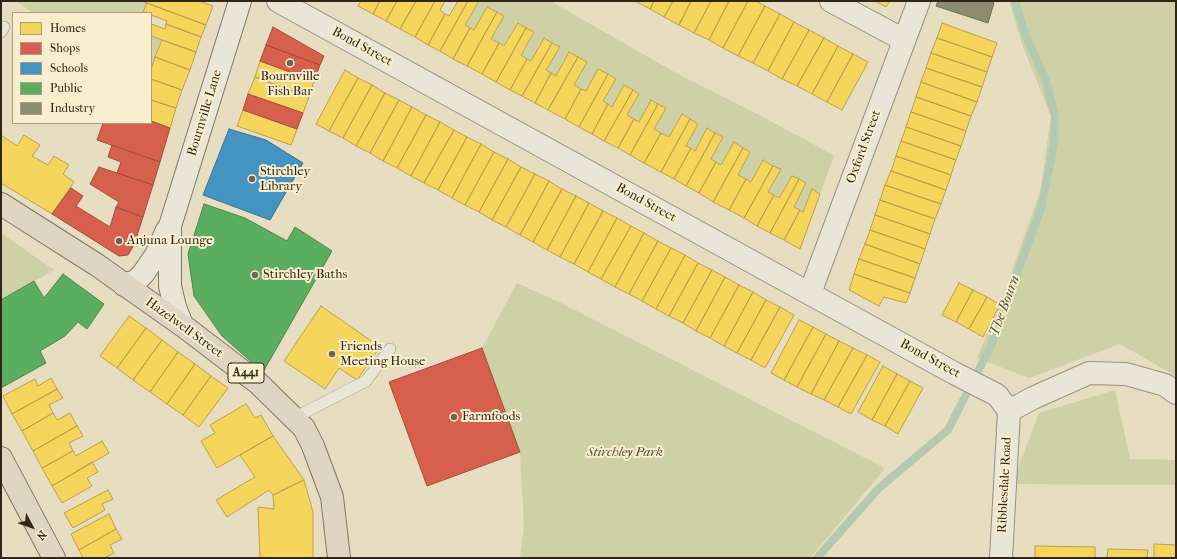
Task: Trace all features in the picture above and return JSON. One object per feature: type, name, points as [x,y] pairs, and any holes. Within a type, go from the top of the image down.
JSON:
[{"type":"main road","name":"Hazelwell Street","points":[[1,204],[97,265],[182,325],[258,382],[304,428],[313,446],[332,497],[339,558]]},
{"type":"main road","points":[[1,458],[54,558]]},
{"type":"street","name":"Bournville Lane","points":[[124,284],[136,281],[143,274],[156,255],[170,226],[240,1]]},
{"type":"street","name":"Bond Street","points":[[278,1],[810,293],[954,373],[1003,403]]},
{"type":"street","points":[[831,1],[904,40]]},
{"type":"street","name":"Oxford Street","points":[[810,293],[918,1]]},
{"type":"street","name":"Bournville Lane","points":[[170,226],[170,286],[175,307],[182,325]]},
{"type":"street","points":[[1003,403],[1033,398],[1089,373],[1126,374],[1164,385],[1176,392]]},
{"type":"street","name":"Ribblesdale Road","points":[[1001,558],[1003,403]]},
{"type":"lane","points":[[294,418],[366,381],[390,349]]},
{"type":"green space","points":[[16,1],[141,1],[147,3],[143,12],[32,12]]},
{"type":"green space","points":[[479,1],[550,1],[676,73],[817,146],[834,156],[820,194],[812,189],[803,212],[794,207],[806,183],[792,176],[779,198],[768,192],[780,169],[763,160],[751,182],[738,175],[750,152],[734,142],[721,165],[711,159],[723,137],[708,128],[695,151],[686,146],[698,124],[682,114],[669,137],[654,129],[666,108],[651,100],[639,122],[627,115],[639,94],[625,85],[612,107],[603,101],[615,79],[598,69],[586,91],[574,85],[569,52],[556,76],[546,70],[559,47],[544,38],[531,61],[521,55],[534,33],[518,23],[504,46],[491,39],[504,16],[487,7],[474,30],[465,25]]},
{"type":"green space","points":[[1009,1],[1176,1],[1176,376],[1120,344],[1029,378],[977,358],[1000,305],[1041,189],[1051,116],[1023,47]]},
{"type":"green space","points":[[152,36],[162,40],[152,67]]},
{"type":"green space","points":[[1,233],[54,270],[1,300]]},
{"type":"green space","name":"Stirchley Park","points":[[517,283],[559,302],[881,466],[884,470],[810,558],[520,558],[524,526],[520,452],[482,348]]},
{"type":"green space","points":[[1115,390],[1130,459],[1176,460],[1176,485],[1012,484],[1039,413]]},
{"type":"building: Homes","points":[[141,1],[199,1],[213,6],[206,25]]},
{"type":"building: Homes","points":[[361,1],[380,1],[373,14],[358,6]]},
{"type":"building: Homes","points":[[380,1],[397,1],[386,21],[373,14]]},
{"type":"building: Homes","points":[[397,1],[416,1],[400,29],[386,21]]},
{"type":"building: Homes","points":[[416,1],[435,1],[415,37],[400,29]]},
{"type":"building: Homes","points":[[435,1],[445,1],[440,10],[445,14],[428,45],[415,37]]},
{"type":"building: Homes","points":[[458,1],[468,1],[440,51],[428,45],[445,14],[449,16]]},
{"type":"building: Homes","points":[[468,1],[479,1],[465,25],[470,28],[453,59],[440,51]]},
{"type":"building: Homes","points":[[635,1],[654,1],[650,9]]},
{"type":"building: Homes","points":[[654,1],[673,1],[664,17],[650,9]]},
{"type":"building: Homes","points":[[673,1],[691,1],[679,25],[664,17]]},
{"type":"building: Homes","points":[[691,1],[711,1],[694,33],[679,25]]},
{"type":"building: Homes","points":[[711,1],[729,1],[709,40],[694,33]]},
{"type":"building: Homes","points":[[729,1],[748,1],[723,48],[709,40]]},
{"type":"building: Homes","points":[[748,1],[756,1],[765,6],[738,56],[723,48]]},
{"type":"building: Homes","points":[[875,1],[890,1],[886,7]]},
{"type":"building: Homes","points":[[147,3],[206,25],[201,37],[166,24],[167,21],[152,15],[152,12],[143,12]]},
{"type":"building: Homes","points":[[765,6],[780,14],[753,63],[738,56]]},
{"type":"building: Homes","points":[[487,7],[497,12],[467,66],[453,59],[470,28],[474,30]]},
{"type":"building: Homes","points":[[497,12],[504,16],[491,39],[499,43],[482,74],[467,66]]},
{"type":"building: Homes","points":[[780,14],[794,22],[768,71],[753,63]]},
{"type":"building: Homes","points":[[794,22],[809,30],[782,79],[768,71]]},
{"type":"building: Homes","points":[[518,23],[526,28],[496,82],[482,74],[499,43],[504,46]]},
{"type":"building: Homes","points":[[942,23],[997,43],[992,57],[937,38]]},
{"type":"building: Homes","points":[[152,24],[165,29],[166,24],[201,37],[196,52],[152,36]]},
{"type":"building: Homes","points":[[526,28],[534,32],[521,55],[527,59],[510,90],[496,82]]},
{"type":"building: Homes","points":[[809,30],[824,38],[797,86],[782,79]]},
{"type":"building: Homes","points":[[544,38],[552,43],[522,96],[510,90],[527,59],[531,61]]},
{"type":"building: Homes","points":[[824,38],[838,46],[812,94],[797,86]]},
{"type":"building: Homes","points":[[937,38],[992,57],[987,72],[931,53]]},
{"type":"building: Homes","points":[[162,40],[196,52],[190,70],[155,57]]},
{"type":"building: Homes","points":[[552,43],[560,47],[546,70],[551,73],[535,103],[522,96]]},
{"type":"building: Homes","points":[[838,46],[853,54],[827,102],[812,94]]},
{"type":"building: Homes","points":[[569,52],[578,57],[548,110],[535,103],[551,73],[556,76]]},
{"type":"building: Homes","points":[[931,53],[987,72],[982,87],[926,68]]},
{"type":"building: Homes","points":[[853,54],[868,62],[842,110],[827,102]]},
{"type":"building: Homes","points":[[155,57],[190,70],[182,90],[152,79],[152,67]]},
{"type":"building: Homes","points":[[578,57],[587,62],[574,85],[581,89],[565,119],[548,110]]},
{"type":"building: Homes","points":[[260,61],[314,81],[309,97],[255,77]]},
{"type":"building: Homes","points":[[926,68],[982,87],[977,102],[921,82]]},
{"type":"building: Homes","points":[[598,69],[608,74],[579,127],[565,119],[581,89],[586,91]]},
{"type":"building: Homes","points":[[345,70],[358,78],[329,131],[316,124]]},
{"type":"building: Homes","points":[[608,74],[616,79],[603,101],[608,104],[592,134],[579,127]]},
{"type":"building: Homes","points":[[255,77],[309,97],[303,113],[248,94]]},
{"type":"building: Homes","points":[[358,78],[372,85],[343,138],[329,131]]},
{"type":"building: Homes","points":[[152,79],[182,90],[176,108],[152,100]]},
{"type":"building: Homes","points":[[921,82],[977,102],[971,116],[916,97]]},
{"type":"building: Homes","points":[[372,85],[385,93],[356,146],[343,138]]},
{"type":"building: Homes","points":[[624,85],[633,90],[604,141],[592,134],[608,104],[612,107]]},
{"type":"building: Homes","points":[[633,90],[639,94],[627,115],[634,119],[618,148],[604,141]]},
{"type":"building: Homes","points":[[385,93],[399,100],[370,153],[356,146]]},
{"type":"building: Homes","points":[[916,97],[971,116],[966,131],[911,112]]},
{"type":"building: Homes","points":[[152,100],[176,108],[170,128],[152,121]]},
{"type":"building: Homes","points":[[399,100],[412,107],[383,161],[370,153]]},
{"type":"building: Homes","points":[[651,100],[658,104],[630,155],[618,148],[634,119],[639,122]]},
{"type":"building: Homes","points":[[658,104],[666,108],[654,129],[661,133],[644,163],[630,155]]},
{"type":"building: Homes","points":[[412,107],[426,115],[397,168],[383,161]]},
{"type":"building: Homes","points":[[243,110],[297,129],[291,145],[237,126]]},
{"type":"building: Homes","points":[[911,112],[966,131],[961,146],[906,127]]},
{"type":"building: Homes","points":[[682,114],[690,119],[661,172],[644,163],[661,133],[669,137]]},
{"type":"building: Homes","points":[[426,115],[440,122],[411,176],[397,168]]},
{"type":"building: Homes","points":[[690,119],[698,124],[686,146],[691,148],[674,179],[661,172]]},
{"type":"building: Homes","points":[[440,122],[454,130],[424,183],[411,176]]},
{"type":"building: Homes","points":[[906,127],[961,146],[956,160],[901,141]]},
{"type":"building: Homes","points":[[707,128],[715,133],[686,186],[674,179],[691,148],[695,151]]},
{"type":"building: Homes","points":[[454,130],[467,137],[438,190],[424,183]]},
{"type":"building: Homes","points":[[715,133],[723,137],[711,159],[716,162],[699,193],[686,186]]},
{"type":"building: Homes","points":[[1,135],[17,146],[24,135],[40,145],[32,156],[48,165],[54,156],[69,165],[63,174],[74,182],[52,214],[1,183]]},
{"type":"building: Homes","points":[[467,137],[481,144],[452,198],[438,190]]},
{"type":"building: Homes","points":[[901,141],[956,160],[951,175],[896,156]]},
{"type":"building: Homes","points":[[734,142],[743,148],[713,202],[699,193],[716,162],[721,165]]},
{"type":"building: Homes","points":[[481,144],[494,152],[465,205],[452,198]]},
{"type":"building: Homes","points":[[743,148],[750,152],[738,175],[746,179],[729,210],[713,202]]},
{"type":"building: Homes","points":[[494,152],[508,159],[479,212],[465,205]]},
{"type":"building: Homes","points":[[896,156],[951,175],[946,190],[891,171]]},
{"type":"building: Homes","points":[[508,159],[521,167],[492,220],[479,212]]},
{"type":"building: Homes","points":[[763,160],[773,166],[744,218],[729,210],[746,179],[751,182]]},
{"type":"building: Homes","points":[[773,166],[781,169],[768,192],[774,195],[757,226],[744,218]]},
{"type":"building: Homes","points":[[521,167],[535,174],[506,227],[492,220]]},
{"type":"building: Homes","points":[[891,171],[946,190],[941,204],[885,185]]},
{"type":"building: Homes","points":[[535,174],[549,181],[520,235],[506,227]]},
{"type":"building: Homes","points":[[792,176],[799,179],[770,233],[757,226],[774,195],[779,198]]},
{"type":"building: Homes","points":[[799,179],[806,183],[794,207],[800,210],[784,240],[770,233]]},
{"type":"building: Homes","points":[[549,181],[562,189],[533,242],[520,235]]},
{"type":"building: Homes","points":[[885,185],[941,204],[935,219],[880,200]]},
{"type":"building: Homes","points":[[562,189],[576,196],[547,250],[533,242]]},
{"type":"building: Homes","points":[[812,189],[820,194],[800,249],[784,240],[800,210],[803,212]]},
{"type":"building: Homes","points":[[576,196],[589,203],[560,257],[547,250]]},
{"type":"building: Homes","points":[[880,200],[935,219],[930,234],[875,215]]},
{"type":"building: Homes","points":[[589,203],[603,211],[574,264],[560,257]]},
{"type":"building: Homes","points":[[603,211],[617,218],[588,272],[574,264]]},
{"type":"building: Homes","points":[[875,215],[930,234],[925,249],[870,230]]},
{"type":"building: Homes","points":[[617,218],[631,226],[601,279],[588,272]]},
{"type":"building: Homes","points":[[631,226],[644,233],[615,287],[601,279]]},
{"type":"building: Homes","points":[[870,230],[925,249],[920,264],[865,244]]},
{"type":"building: Homes","points":[[644,233],[658,241],[629,294],[615,287]]},
{"type":"building: Homes","points":[[658,241],[671,248],[642,301],[629,294]]},
{"type":"building: Homes","points":[[865,244],[920,264],[915,278],[859,259]]},
{"type":"building: Homes","points":[[671,248],[685,255],[656,309],[642,301]]},
{"type":"building: Homes","points":[[685,255],[698,263],[669,316],[656,309]]},
{"type":"building: Homes","points":[[859,259],[915,278],[910,293],[854,274]]},
{"type":"building: Homes","points":[[698,263],[712,270],[683,323],[669,316]]},
{"type":"building: Homes","points":[[712,270],[725,277],[696,331],[683,323]]},
{"type":"building: Homes","points":[[854,274],[910,293],[906,303],[884,297],[879,306],[849,290]]},
{"type":"building: Homes","points":[[725,277],[739,285],[710,338],[696,331]]},
{"type":"building: Homes","points":[[959,283],[973,290],[956,322],[942,315]]},
{"type":"building: Homes","points":[[739,285],[753,292],[724,346],[710,338]]},
{"type":"building: Homes","points":[[973,290],[987,297],[969,329],[956,322]]},
{"type":"building: Homes","points":[[753,292],[766,300],[737,353],[724,346]]},
{"type":"building: Homes","points":[[987,297],[1000,305],[983,337],[969,329]]},
{"type":"building: Homes","points":[[766,300],[780,307],[751,360],[737,353]]},
{"type":"building: Homes","name":"Friends Meeting House","points":[[321,306],[380,347],[357,380],[339,368],[325,389],[284,361]]},
{"type":"building: Homes","points":[[780,307],[794,315],[765,368],[751,360]]},
{"type":"building: Homes","points":[[129,316],[146,328],[117,368],[100,356]]},
{"type":"building: Homes","points":[[799,320],[813,327],[784,380],[771,373]]},
{"type":"building: Homes","points":[[813,327],[826,334],[797,387],[784,380]]},
{"type":"building: Homes","points":[[146,328],[162,340],[133,380],[117,368]]},
{"type":"building: Homes","points":[[826,334],[839,341],[811,394],[797,387]]},
{"type":"building: Homes","points":[[162,340],[178,352],[150,392],[133,380]]},
{"type":"building: Homes","points":[[839,341],[853,348],[824,400],[811,394]]},
{"type":"building: Homes","points":[[853,348],[867,355],[838,407],[824,400]]},
{"type":"building: Homes","points":[[178,352],[195,364],[167,404],[150,392]]},
{"type":"building: Homes","points":[[867,355],[880,362],[851,414],[838,407]]},
{"type":"building: Homes","points":[[195,364],[211,376],[183,415],[167,404]]},
{"type":"building: Homes","points":[[883,366],[897,374],[872,420],[858,412]]},
{"type":"building: Homes","points":[[897,374],[910,381],[885,426],[872,420]]},
{"type":"building: Homes","points":[[211,376],[228,388],[199,427],[183,415]]},
{"type":"building: Homes","points":[[51,378],[57,389],[12,414],[3,396],[35,379],[38,386]]},
{"type":"building: Homes","points":[[910,381],[923,388],[898,434],[885,426]]},
{"type":"building: Homes","points":[[57,389],[63,398],[49,405],[53,413],[22,431],[12,414]]},
{"type":"building: Homes","points":[[246,404],[255,418],[261,415],[273,436],[217,468],[201,441],[215,433],[210,425]]},
{"type":"building: Homes","points":[[53,413],[57,420],[70,413],[77,426],[33,451],[22,431]]},
{"type":"building: Homes","points":[[77,426],[83,436],[69,443],[73,451],[42,468],[33,451]]},
{"type":"building: Homes","points":[[273,436],[304,480],[273,495],[269,490],[227,517],[216,500],[255,477],[240,455]]},
{"type":"building: Homes","points":[[102,441],[109,453],[52,486],[42,468],[73,451],[76,456]]},
{"type":"building: Homes","points":[[92,462],[98,472],[87,478],[92,486],[62,503],[52,486]]},
{"type":"building: Homes","points":[[304,480],[313,512],[313,558],[260,558],[258,507],[274,509],[273,495]]},
{"type":"building: Homes","points":[[108,490],[113,499],[102,504],[105,510],[73,528],[64,513]]},
{"type":"building: Homes","points":[[109,514],[116,529],[79,550],[71,534]]},
{"type":"building: Homes","points":[[116,529],[122,539],[110,545],[114,553],[104,558],[83,558],[79,550]]},
{"type":"building: Homes","points":[[1154,544],[1176,545],[1176,558],[1154,558]]},
{"type":"building: Homes","points":[[1035,546],[1095,547],[1095,558],[1035,558]]},
{"type":"building: Homes","points":[[1108,549],[1148,550],[1147,558],[1107,558]]},
{"type":"building: Shops","points":[[273,27],[324,56],[320,65],[266,45]]},
{"type":"building: Shops","name":"Bournville Fish Bar","points":[[266,45],[320,65],[314,81],[260,61]]},
{"type":"building: Shops","points":[[248,94],[303,113],[297,129],[243,110]]},
{"type":"building: Shops","points":[[152,121],[170,128],[160,162],[97,140],[103,124],[152,124]]},
{"type":"building: Shops","points":[[112,145],[160,162],[153,185],[117,173],[121,162],[108,157]]},
{"type":"building: Shops","points":[[99,167],[153,185],[143,217],[116,207],[119,202],[90,184]]},
{"type":"building: Shops","points":[[71,188],[83,196],[76,206],[110,227],[116,207],[143,217],[134,245],[128,255],[119,256],[52,214]]},
{"type":"building: Shops","name":"Farmfoods","points":[[482,348],[520,452],[427,486],[389,382]]},
{"type":"building: Schools","name":"Stirchley Library","points":[[229,129],[266,140],[303,163],[270,220],[203,195]]},
{"type":"building: Public","name":"Stirchley Baths","points":[[204,204],[245,218],[287,241],[295,227],[332,251],[263,372],[222,336],[194,296],[188,254]]},
{"type":"building: Public","points":[[63,274],[104,304],[87,329],[78,322],[65,336],[40,351],[46,363],[1,388],[1,300],[34,281],[44,298]]},
{"type":"building: Industry","points":[[938,1],[988,1],[994,3],[988,23],[936,6]]},
{"type":"waterway","name":"The Bourn","points":[[817,558],[879,488],[948,430],[991,346],[1041,208],[1054,145],[1055,116],[1046,81],[1024,31],[1015,1]]},
{"type":"place","name":"Bournville Fish Bar","points":[[290,63]]},
{"type":"place","name":"Stirchley Library","points":[[252,179]]},
{"type":"place","name":"Anjuna Lounge","points":[[119,241]]},
{"type":"place","name":"Stirchley Baths","points":[[255,275]]},
{"type":"place","name":"Friends Meeting House","points":[[332,354]]},
{"type":"place","name":"Farmfoods","points":[[454,417]]}]
